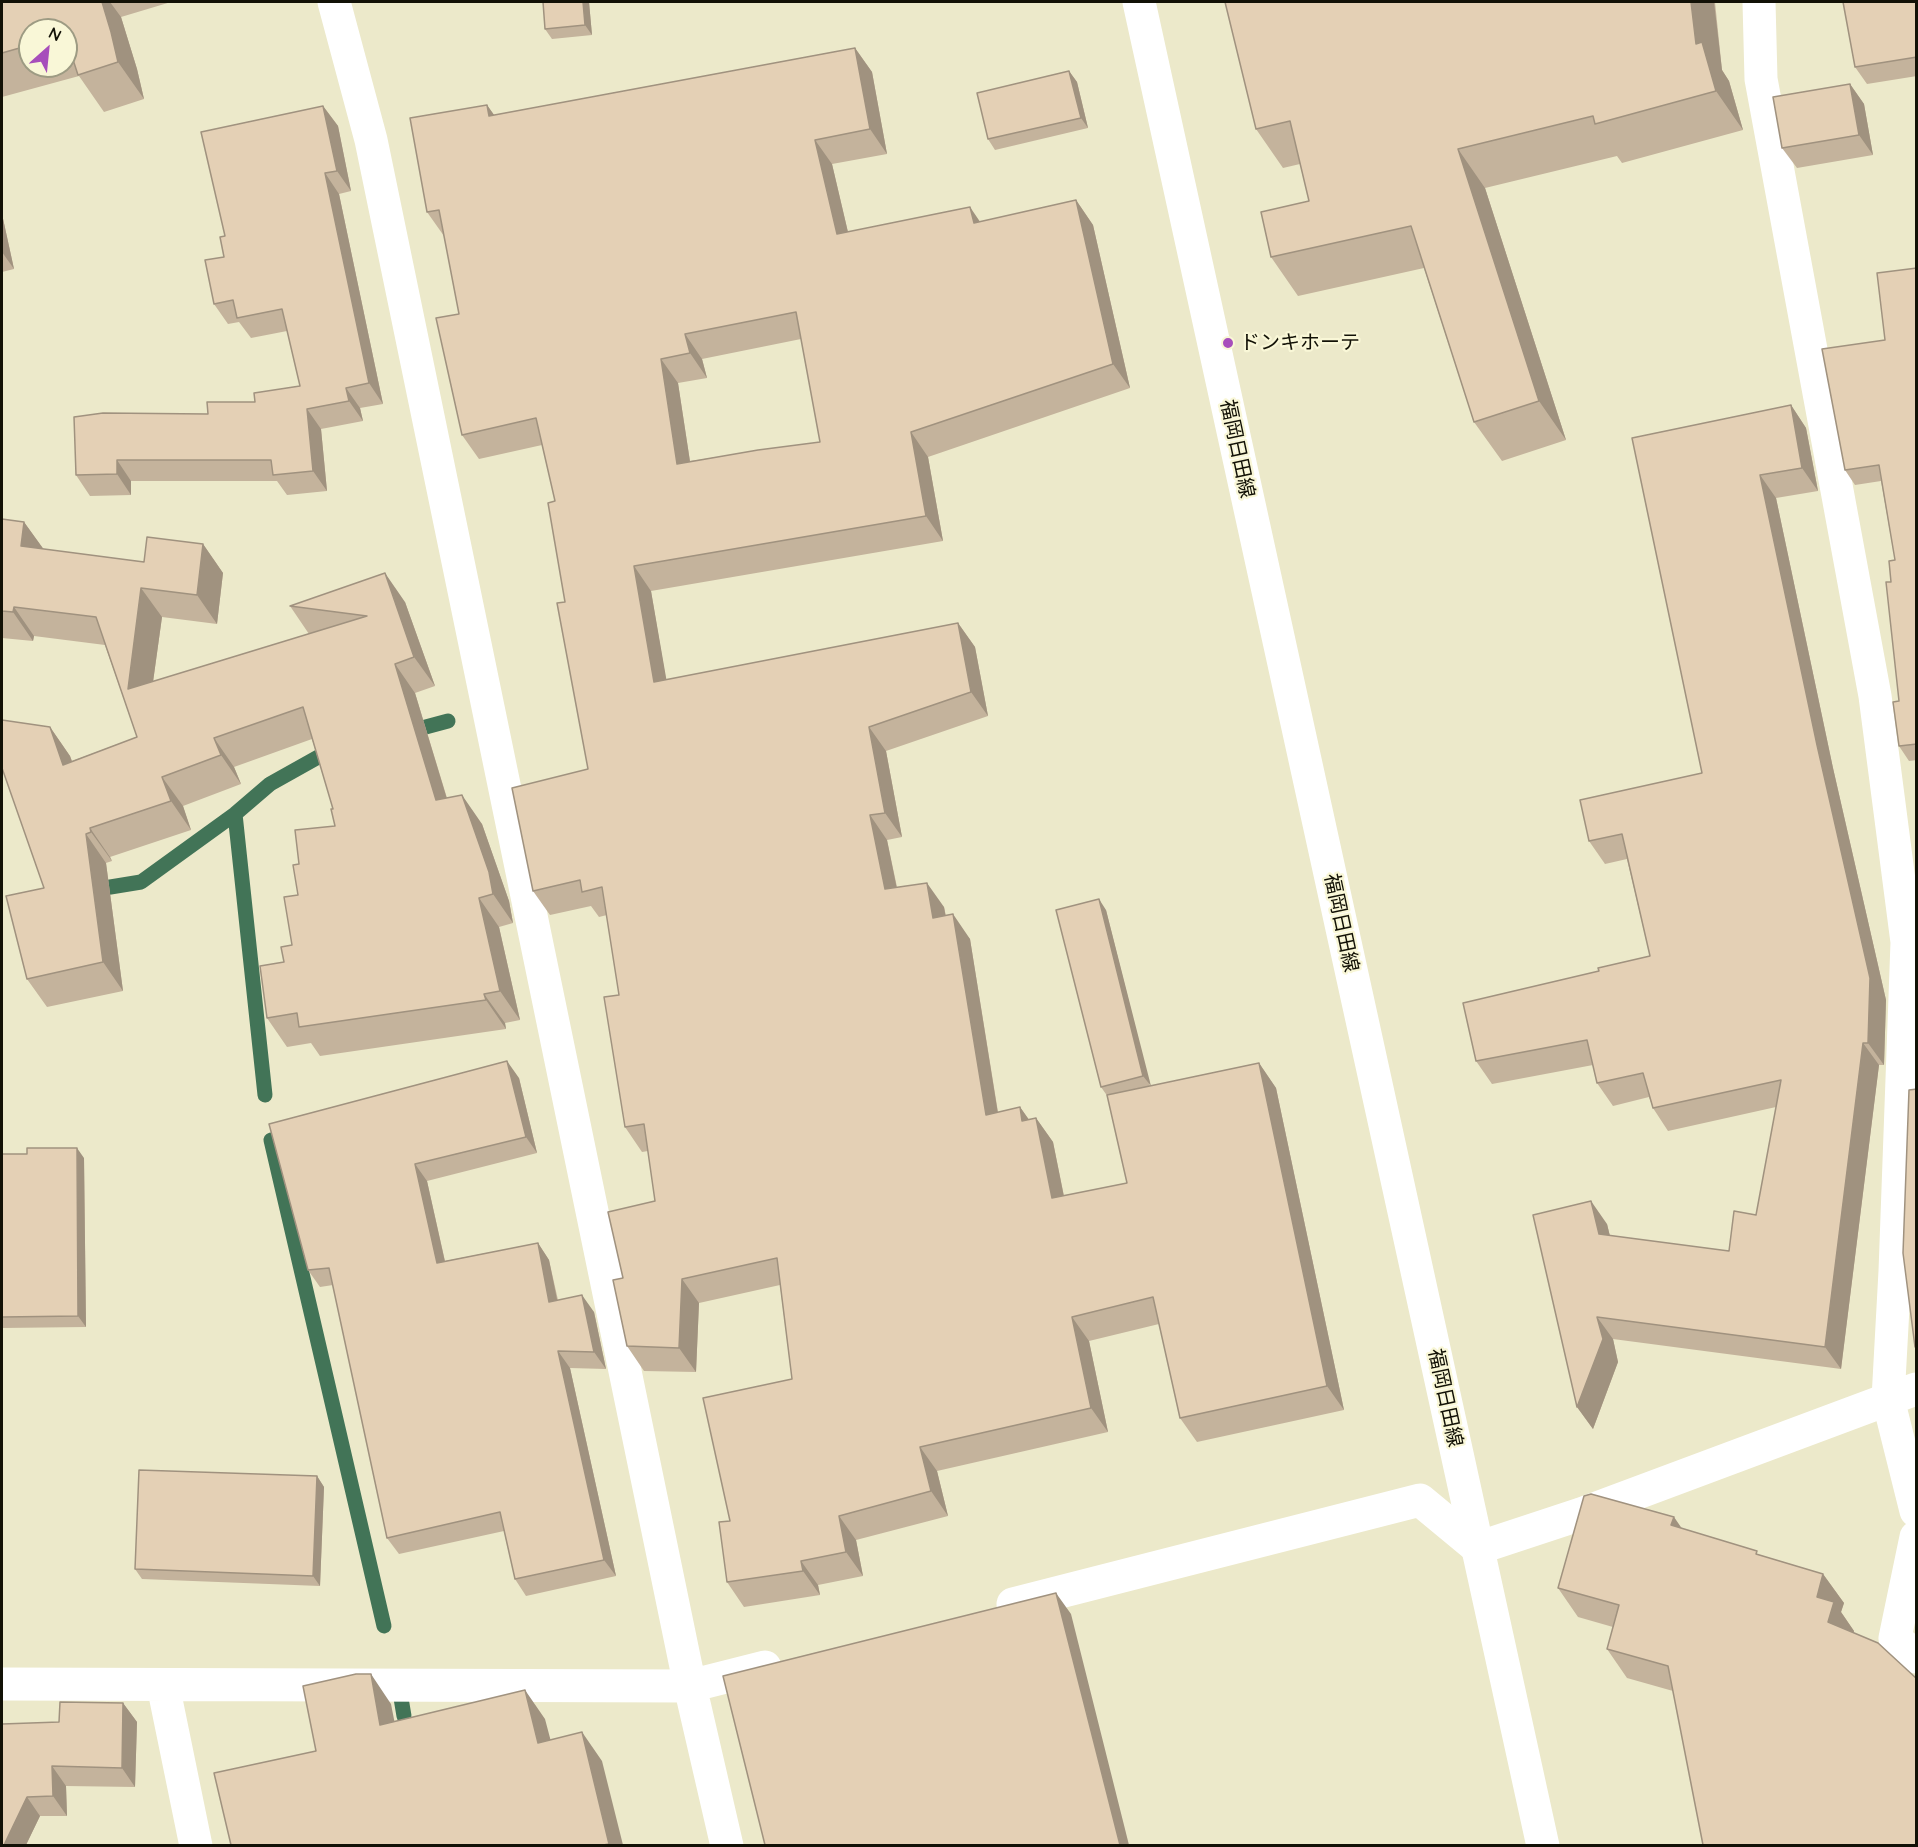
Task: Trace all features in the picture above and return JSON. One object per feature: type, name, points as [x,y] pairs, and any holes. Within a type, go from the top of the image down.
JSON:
[{"type":"street","points":[[334,2],[371,140],[690,1686],[727,1845]]},
{"type":"street","name":"福岡日田線","points":[[1139,2],[1543,1845]]},
{"type":"street","points":[[1759,2],[1761,79],[1875,696],[1907,942],[1895,1271],[1902,1394],[1917,1511]]},
{"type":"street","points":[[980,1612],[1420,1500],[1478,1548],[1581,1514],[1902,1394]]},
{"type":"street","points":[[1917,1537],[1895,1638],[1917,1657]]},
{"type":"street","points":[[2,1684],[690,1686],[795,1659]]},
{"type":"street","points":[[163,1684],[196,1845]]},
{"type":"building","points":[[2,2],[102,2],[118,62],[78,75],[78,18],[18,18],[18,48],[2,53]]},
{"type":"building","points":[[543,2],[583,2],[585,25],[545,29]]},
{"type":"building","points":[[1225,2],[1691,2],[1696,44],[1702,42],[1716,91],[1595,124],[1593,116],[1458,149],[1539,401],[1474,422],[1411,226],[1271,257],[1261,212],[1309,201],[1290,121],[1256,129]]},
{"type":"building","points":[[1843,2],[1917,2],[1917,57],[1855,67]]},
{"type":"building","points":[[855,48],[870,129],[815,140],[837,234],[970,207],[974,223],[1076,200],[1113,364],[911,432],[926,516],[634,566],[654,682],[958,623],[971,692],[869,727],[885,813],[870,815],[885,889],[927,883],[933,918],[953,914],[986,1115],[1020,1107],[1022,1121],[1036,1118],[1052,1198],[1127,1183],[1107,1095],[1259,1063],[1327,1386],[1180,1418],[1153,1297],[1072,1317],[1091,1408],[920,1447],[931,1491],[839,1516],[846,1552],[801,1561],[803,1571],[727,1582],[719,1522],[730,1521],[703,1398],[792,1379],[777,1258],[682,1279],[679,1348],[627,1346],[613,1280],[623,1278],[608,1212],[655,1201],[644,1124],[625,1127],[604,997],[619,995],[602,887],[582,892],[580,880],[533,891],[512,788],[588,769],[557,603],[565,602],[548,503],[555,501],[536,418],[462,435],[436,318],[459,314],[439,210],[427,212],[410,118],[487,105],[489,116]],"holes":[[[796,312],[820,442],[677,464],[661,359],[690,353],[685,334]]]},
{"type":"building","points":[[1069,71],[1081,118],[988,139],[977,93]]},
{"type":"building","points":[[1850,84],[1859,135],[1782,148],[1773,97]]},
{"type":"building","points":[[323,106],[337,171],[325,173],[369,383],[346,388],[349,401],[307,409],[313,471],[273,475],[271,460],[117,460],[117,474],[76,475],[74,417],[103,413],[208,414],[207,402],[255,402],[254,393],[300,386],[282,309],[237,318],[233,300],[214,304],[205,260],[224,257],[220,237],[225,236],[201,132]]},
{"type":"building","points":[[1917,268],[1917,744],[1899,746],[1893,702],[1899,701],[1886,582],[1891,582],[1889,561],[1895,560],[1879,465],[1845,470],[1822,349],[1885,340],[1877,273]]},
{"type":"building","points":[[1791,405],[1802,468],[1760,475],[1817,745],[1870,978],[1868,1043],[1863,1043],[1825,1347],[1597,1317],[1603,1339],[1577,1407],[1533,1215],[1591,1201],[1599,1234],[1729,1251],[1734,1211],[1756,1215],[1781,1080],[1653,1108],[1643,1073],[1597,1083],[1587,1040],[1476,1061],[1463,1003],[1599,971],[1598,968],[1650,956],[1622,834],[1589,841],[1580,800],[1702,773],[1632,438]]},
{"type":"building","points":[[2,519],[24,522],[21,546],[144,562],[147,537],[203,544],[197,595],[141,588],[128,689],[367,616],[290,606],[385,573],[414,657],[395,664],[436,800],[462,795],[489,872],[493,894],[479,898],[500,991],[484,994],[486,1000],[299,1027],[297,1013],[267,1018],[260,966],[284,962],[281,947],[292,945],[284,897],[298,895],[293,865],[299,864],[295,830],[335,826],[331,809],[333,809],[303,707],[214,738],[221,755],[162,777],[171,801],[90,828],[91,832],[86,834],[103,962],[27,979],[6,896],[44,888],[2,768],[2,720],[50,727],[63,765],[137,737],[96,617],[14,607],[13,612],[2,611]]},
{"type":"building","points":[[1099,899],[1143,1076],[1101,1087],[1056,910]]},
{"type":"building","points":[[507,1061],[526,1137],[415,1164],[437,1263],[538,1243],[549,1302],[582,1295],[594,1352],[558,1351],[604,1560],[515,1579],[500,1512],[387,1538],[329,1268],[308,1270],[269,1124]]},
{"type":"building","points":[[1917,1089],[1917,1347],[1915,1347],[1903,1253],[1909,1090]]},
{"type":"building","points":[[27,1148],[77,1148],[78,1316],[2,1317],[2,1154],[27,1154]]},
{"type":"building","points":[[139,1470],[317,1476],[313,1576],[135,1569]]},
{"type":"building","points":[[1591,1494],[1674,1517],[1671,1525],[1823,1574],[1817,1597],[1834,1602],[1828,1622],[1878,1643],[1917,1679],[1917,1845],[1703,1845],[1668,1666],[1607,1649],[1619,1605],[1558,1588],[1584,1496]]},
{"type":"building","points":[[1056,1593],[1120,1845],[765,1845],[723,1676]]},
{"type":"building","points":[[356,1674],[371,1674],[380,1725],[525,1690],[538,1743],[582,1732],[609,1844],[231,1845],[214,1773],[316,1751],[303,1686]]},
{"type":"building","points":[[60,1702],[123,1703],[122,1768],[52,1766],[53,1796],[27,1797],[2,1845],[2,1724],[59,1722]]},
{"type":"waterway","points":[[407,732],[448,721]]},
{"type":"waterway","points":[[92,890],[141,882],[235,814],[270,784],[320,756],[335,752]]},
{"type":"waterway","points":[[235,814],[265,1095]]},
{"type":"waterway","points":[[271,1140],[384,1626]]},
{"type":"waterway","points":[[399,1686],[404,1716]]},
{"type":"place","name":"ドンキホーテ","points":[[1228,343]]}]
